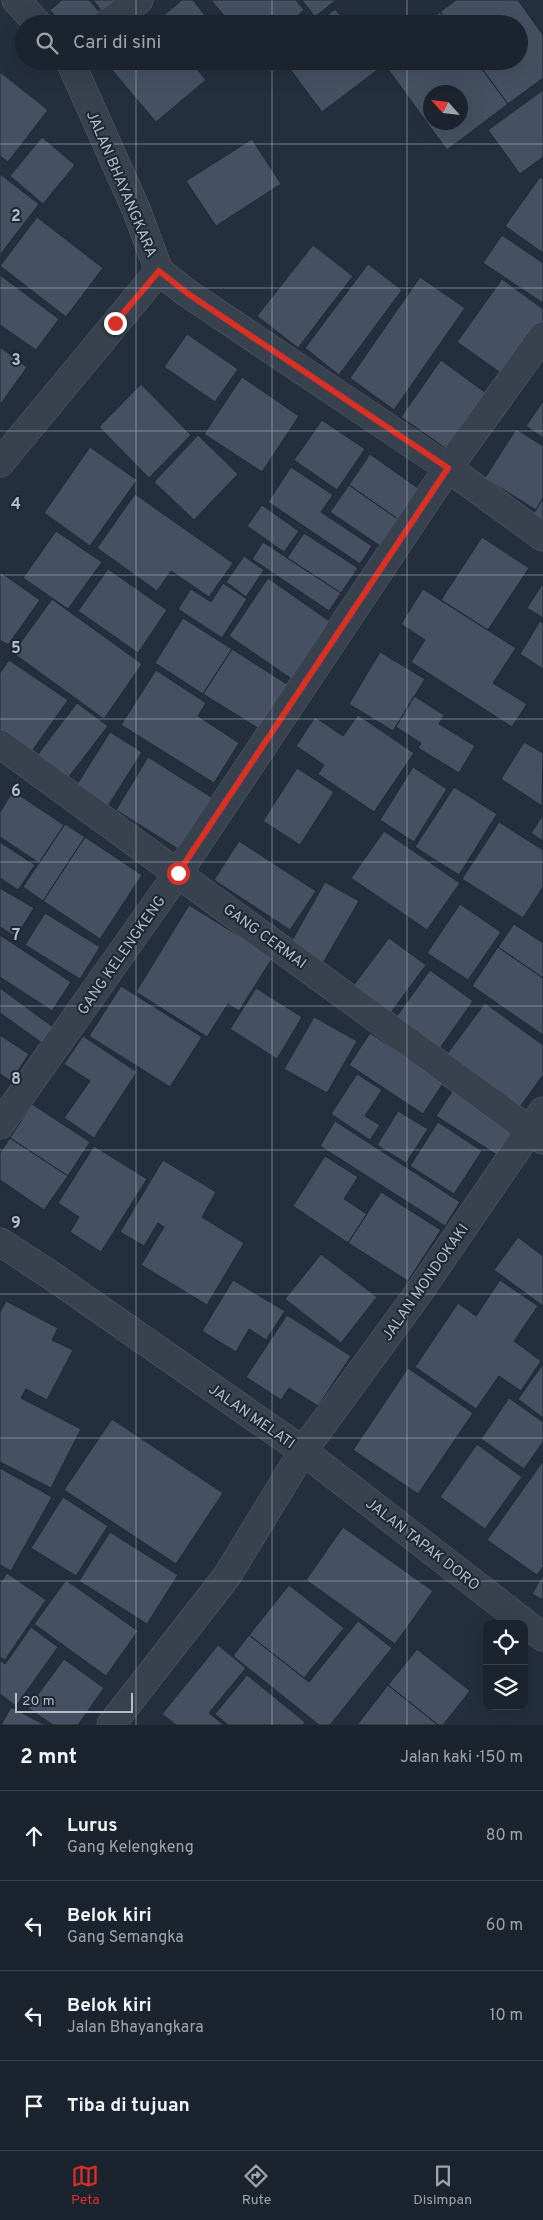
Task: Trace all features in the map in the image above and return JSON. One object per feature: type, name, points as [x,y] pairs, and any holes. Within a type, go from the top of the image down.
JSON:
[{"type":"street","points":[[16,0],[30,15]]},
{"type":"street","points":[[118,15],[139,0]]},
{"type":"street","name":"JALAN BHAYANGKARA","points":[[0,464],[159,271],[136,209],[74,70]]},
{"type":"street","points":[[159,271],[187,293],[448,468],[543,537]]},
{"type":"street","name":"GANG KELENGKENG","points":[[0,1125],[178,873],[448,468],[543,336]]},
{"type":"street","name":"GANG CERMAI","points":[[0,744],[178,873],[538,1127]]},
{"type":"street","name":"JALAN MONDOKAKI","points":[[302,1451],[538,1127]]},
{"type":"street","name":"JALAN MELATI","points":[[0,1242],[55,1278],[302,1451],[227,1576],[111,1725]]},
{"type":"street","name":"JALAN TAPAK DORO","points":[[302,1451],[543,1637]]},
{"type":"building","points":[[62,0],[89,0],[102,15],[54,15],[50,10]]},
{"type":"building","points":[[93,0],[132,0],[113,15],[105,15]]},
{"type":"building","points":[[182,0],[193,0],[205,15],[164,15]]},
{"type":"building","points":[[211,0],[296,0],[304,10],[299,15],[224,15]]},
{"type":"building","points":[[302,0],[336,0],[317,15],[313,15]]},
{"type":"building","points":[[456,0],[518,0],[543,35],[543,78],[508,104],[483,70],[528,70],[528,15],[442,15],[440,12]]},
{"type":"building","points":[[335,9],[340,15],[327,15]]},
{"type":"building","points":[[112,70],[198,70],[206,80],[156,122]]},
{"type":"building","points":[[291,70],[377,70],[322,112]]},
{"type":"building","points":[[389,70],[483,70],[508,104],[447,150],[432,130],[468,130],[468,85],[423,85],[423,117]]},
{"type":"building","points":[[0,72],[48,110],[8,162],[0,156]]},
{"type":"building","points":[[543,90],[543,157],[520,174],[488,130]]},
{"type":"building","points":[[42,137],[75,165],[43,204],[10,176]]},
{"type":"building","points":[[252,139],[281,184],[216,226],[186,181]]},
{"type":"building","points":[[0,174],[39,204],[0,255]]},
{"type":"building","points":[[540,177],[543,179],[543,253],[505,226]]},
{"type":"building","points":[[37,217],[103,268],[66,317],[0,266]]},
{"type":"building","points":[[502,235],[543,263],[543,303],[483,263]]},
{"type":"building","points":[[313,245],[353,276],[298,348],[257,316]]},
{"type":"building","points":[[368,264],[402,290],[339,375],[305,348]]},
{"type":"building","points":[[0,275],[59,319],[36,350],[0,325]]},
{"type":"building","points":[[420,277],[465,308],[394,410],[350,378]]},
{"type":"building","points":[[502,279],[543,309],[543,322],[505,376],[457,342]]},
{"type":"building","points":[[187,334],[238,369],[215,402],[164,367]]},
{"type":"building","points":[[0,347],[27,367],[0,405]]},
{"type":"building","points":[[441,360],[490,396],[451,452],[401,417]]},
{"type":"building","points":[[242,377],[299,416],[262,472],[204,434]]},
{"type":"building","points":[[141,384],[191,435],[149,478],[99,427]]},
{"type":"building","points":[[543,401],[543,438],[526,426]]},
{"type":"building","points":[[322,420],[365,449],[337,490],[294,460]]},
{"type":"building","points":[[516,429],[543,446],[543,498],[536,510],[485,478]]},
{"type":"building","points":[[198,435],[238,474],[194,520],[154,482]]},
{"type":"building","points":[[90,447],[137,480],[90,546],[44,513]]},
{"type":"building","points":[[370,454],[422,491],[402,522],[349,485]]},
{"type":"building","points":[[291,467],[333,495],[321,512],[372,546],[360,564],[268,502]]},
{"type":"building","points":[[349,485],[402,522],[383,548],[330,512]]},
{"type":"building","points":[[135,494],[233,563],[209,597],[171,571],[157,591],[97,548]]},
{"type":"building","points":[[543,498],[543,528],[530,520]]},
{"type":"building","points":[[262,505],[299,531],[284,552],[247,526]]},
{"type":"building","points":[[56,531],[102,562],[68,609],[23,578]]},
{"type":"building","points":[[304,533],[358,568],[341,593],[287,558]]},
{"type":"building","points":[[482,537],[529,568],[488,630],[441,600]]},
{"type":"building","points":[[263,542],[341,593],[329,611],[252,559]]},
{"type":"building","points":[[244,556],[264,570],[246,597],[226,582]]},
{"type":"building","points":[[108,569],[167,610],[138,653],[78,611]]},
{"type":"building","points":[[0,572],[40,600],[8,645],[0,640]]},
{"type":"building","points":[[268,578],[335,625],[296,682],[229,636]]},
{"type":"building","points":[[223,583],[247,599],[222,638],[178,609],[191,589],[211,602]]},
{"type":"building","points":[[543,583],[543,618],[527,608]]},
{"type":"building","points":[[423,589],[516,648],[493,683],[527,704],[512,727],[411,662],[425,640],[401,624]]},
{"type":"building","points":[[52,599],[142,664],[104,719],[13,653]]},
{"type":"building","points":[[183,618],[232,649],[203,694],[155,663]]},
{"type":"building","points":[[540,621],[543,623],[543,669],[520,654]]},
{"type":"building","points":[[232,649],[293,688],[266,733],[203,694]]},
{"type":"building","points":[[380,652],[425,679],[393,731],[349,704]]},
{"type":"building","points":[[9,660],[68,700],[30,754],[0,733],[0,673]]},
{"type":"building","points":[[156,670],[206,703],[198,716],[239,743],[214,783],[121,725]]},
{"type":"building","points":[[414,696],[444,715],[439,724],[475,746],[459,773],[418,748],[421,743],[396,727]]},
{"type":"building","points":[[77,703],[108,726],[68,778],[38,754]]},
{"type":"building","points":[[358,715],[414,753],[374,812],[318,774],[324,765],[296,746],[315,717],[343,736]]},
{"type":"building","points":[[110,732],[142,752],[108,806],[76,786]]},
{"type":"building","points":[[524,742],[543,753],[542,806],[501,779]]},
{"type":"building","points":[[148,757],[216,800],[183,852],[116,810]]},
{"type":"building","points":[[413,767],[447,789],[414,842],[380,820]]},
{"type":"building","points":[[297,768],[334,792],[300,845],[263,821]]},
{"type":"building","points":[[454,787],[497,814],[459,875],[415,847]]},
{"type":"building","points":[[13,791],[64,825],[39,863],[0,837],[0,812]]},
{"type":"building","points":[[543,815],[543,841],[531,833]]},
{"type":"building","points":[[499,822],[543,850],[543,887],[523,918],[462,879]]},
{"type":"building","points":[[65,824],[85,837],[43,901],[23,887]]},
{"type":"building","points":[[384,831],[460,883],[427,930],[351,878]]},
{"type":"building","points":[[85,837],[142,875],[100,939],[43,901]]},
{"type":"building","points":[[239,841],[316,891],[290,930],[214,880]]},
{"type":"building","points":[[0,842],[35,865],[18,890],[0,878]]},
{"type":"building","points":[[325,882],[359,901],[323,963],[290,944]]},
{"type":"building","points":[[0,888],[34,908],[16,937],[0,927]]},
{"type":"building","points":[[460,904],[501,932],[468,980],[427,953]]},
{"type":"building","points":[[189,905],[273,957],[239,1011],[228,1004],[207,1037],[136,992]]},
{"type":"building","points":[[45,913],[100,947],[80,979],[25,945]]},
{"type":"building","points":[[514,924],[543,943],[543,978],[498,947]]},
{"type":"building","points":[[0,935],[71,982],[52,1011],[0,977]]},
{"type":"building","points":[[389,938],[426,965],[387,1018],[350,990]]},
{"type":"building","points":[[498,947],[543,978],[543,1035],[472,986]]},
{"type":"building","points":[[430,970],[473,1001],[438,1051],[394,1020]]},
{"type":"building","points":[[121,986],[202,1037],[170,1087],[89,1036]]},
{"type":"building","points":[[0,988],[53,1027],[42,1043],[0,1013]]},
{"type":"building","points":[[256,988],[302,1017],[277,1059],[230,1029]]},
{"type":"building","points":[[485,1003],[543,1045],[543,1075],[520,1107],[447,1054]]},
{"type":"building","points":[[314,1017],[357,1041],[327,1093],[284,1069]]},
{"type":"building","points":[[370,1033],[444,1082],[423,1114],[349,1065]]},
{"type":"building","points":[[0,1035],[29,1054],[11,1081],[0,1074]]},
{"type":"building","points":[[83,1036],[137,1072],[94,1138],[64,1118],[90,1081],[64,1064]]},
{"type":"building","points":[[357,1074],[382,1090],[365,1116],[380,1125],[370,1140],[331,1114]]},
{"type":"building","points":[[453,1090],[514,1129],[497,1155],[436,1116]]},
{"type":"building","points":[[32,1104],[90,1142],[68,1176],[10,1138]]},
{"type":"building","points":[[398,1111],[428,1129],[406,1163],[377,1145]]},
{"type":"building","points":[[335,1121],[460,1202],[445,1226],[320,1146]]},
{"type":"building","points":[[438,1122],[482,1151],[454,1194],[410,1166]]},
{"type":"building","points":[[10,1138],[68,1176],[44,1210],[0,1180],[0,1153]]},
{"type":"building","points":[[94,1146],[147,1179],[101,1252],[70,1232],[79,1217],[58,1203]]},
{"type":"building","points":[[325,1156],[358,1177],[344,1199],[367,1214],[348,1243],[293,1206]]},
{"type":"building","points":[[163,1160],[216,1192],[202,1217],[244,1243],[207,1305],[141,1265],[164,1227],[158,1223],[144,1246],[120,1232]]},
{"type":"building","points":[[381,1192],[441,1230],[408,1281],[348,1243]]},
{"type":"building","points":[[518,1237],[543,1256],[543,1306],[494,1270]]},
{"type":"building","points":[[321,1254],[377,1297],[341,1343],[285,1299]]},
{"type":"building","points":[[233,1280],[285,1311],[266,1340],[249,1329],[236,1352],[202,1331]]},
{"type":"building","points":[[500,1280],[538,1306],[514,1341],[541,1361],[521,1391],[499,1376],[476,1409],[415,1367],[458,1303],[476,1316]]},
{"type":"building","points":[[6,1301],[58,1328],[52,1340],[73,1350],[47,1400],[26,1389],[21,1398],[81,1429],[51,1488],[0,1462],[0,1312]]},
{"type":"building","points":[[287,1315],[351,1356],[318,1406],[289,1388],[281,1400],[246,1377]]},
{"type":"building","points":[[543,1364],[543,1418],[518,1399]]},
{"type":"building","points":[[408,1368],[473,1413],[418,1494],[353,1450]]},
{"type":"building","points":[[509,1398],[543,1422],[543,1442],[524,1469],[481,1439]]},
{"type":"building","points":[[112,1419],[223,1493],[176,1564],[64,1490]]},
{"type":"building","points":[[477,1444],[522,1477],[485,1529],[440,1497]]},
{"type":"building","points":[[543,1461],[543,1567],[537,1575],[487,1540]]},
{"type":"building","points":[[0,1468],[52,1497],[11,1571],[0,1565]]},
{"type":"building","points":[[63,1497],[108,1526],[76,1576],[31,1548]]},
{"type":"building","points":[[343,1527],[433,1591],[395,1644],[306,1580]]},
{"type":"building","points":[[110,1532],[178,1575],[147,1624],[79,1581]]},
{"type":"building","points":[[7,1573],[46,1600],[5,1660],[0,1657],[0,1583]]},
{"type":"building","points":[[543,1575],[543,1600],[532,1594]]},
{"type":"building","points":[[66,1580],[138,1631],[106,1676],[34,1624]]},
{"type":"building","points":[[289,1585],[344,1628],[304,1678],[249,1635]]},
{"type":"building","points":[[358,1621],[392,1648],[330,1725],[319,1725],[233,1656],[249,1635],[309,1682]]},
{"type":"building","points":[[31,1627],[58,1647],[16,1706],[0,1694],[0,1660],[5,1664]]},
{"type":"building","points":[[218,1645],[246,1668],[209,1713],[224,1725],[176,1725],[162,1714]]},
{"type":"building","points":[[417,1649],[470,1691],[443,1725],[438,1725],[388,1685]]},
{"type":"building","points":[[64,1659],[104,1688],[78,1725],[53,1725],[28,1708]]},
{"type":"building","points":[[247,1675],[305,1722],[303,1725],[228,1725],[215,1714]]},
{"type":"building","points":[[388,1685],[438,1725],[357,1725]]},
{"type":"building","points":[[11,1707],[45,1725],[1,1725]]},
{"type":"route","points":[[115,323],[159,271],[187,293],[448,468],[178,873]]}]
